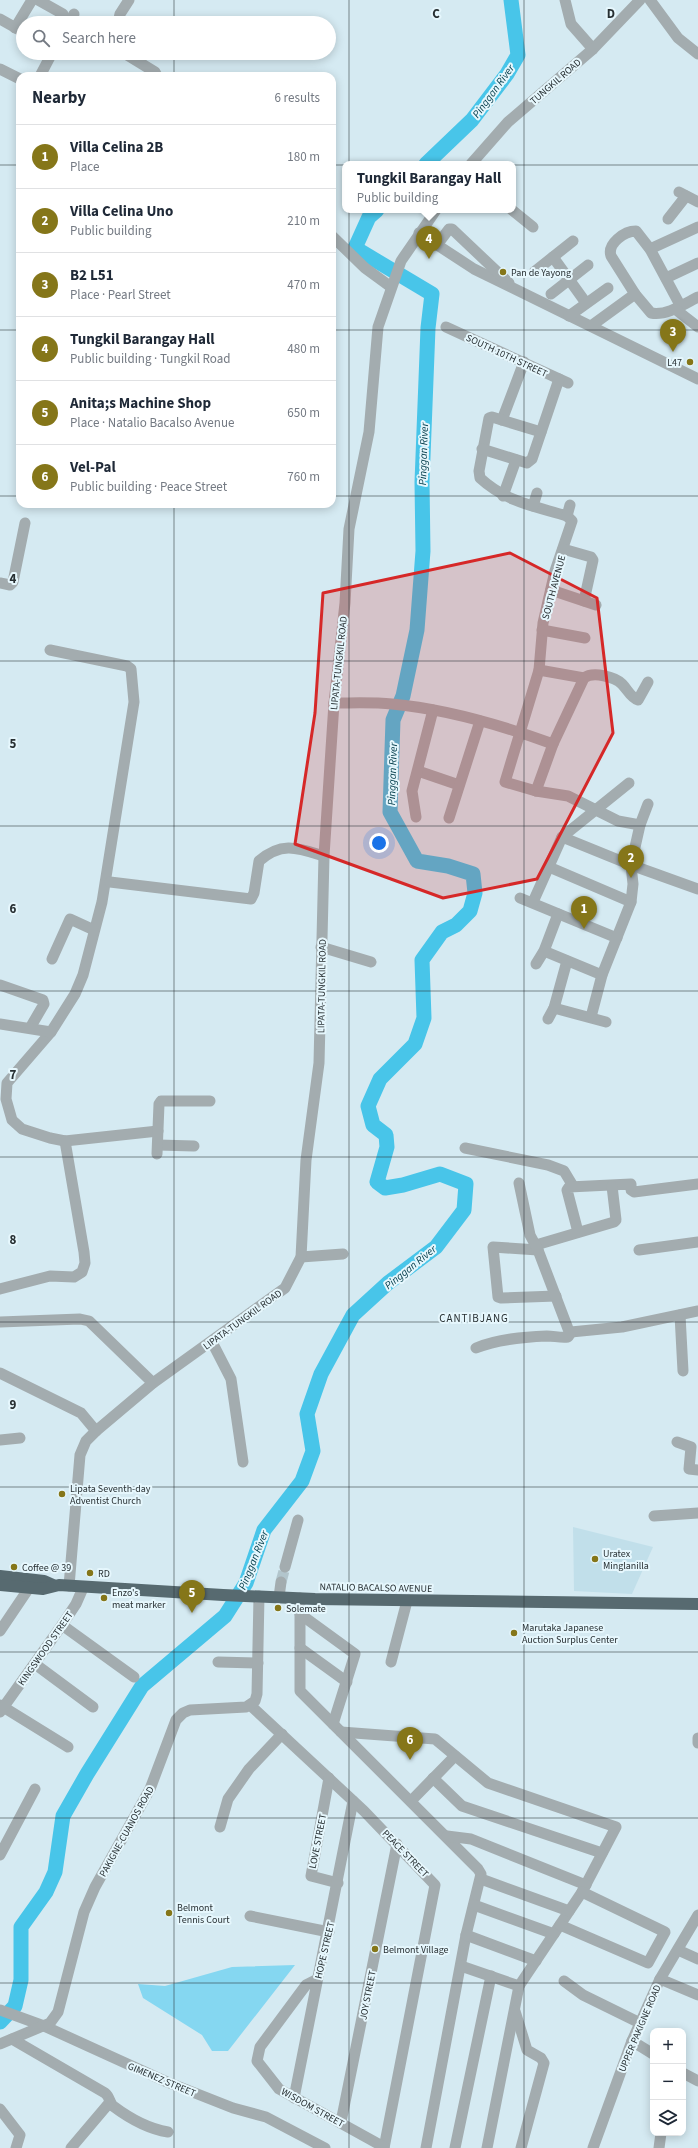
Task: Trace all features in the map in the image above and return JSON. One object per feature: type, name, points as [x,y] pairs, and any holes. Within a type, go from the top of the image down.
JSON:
[{"type":"highway","name":"NATALIO BACALSO AVENUE","points":[[0,1576],[44,1581],[53,1585],[83,1588],[223,1595],[407,1601],[698,1604]]},
{"type":"highway","name":"NATALIO BACALSO AVENUE","points":[[0,1585],[43,1589],[53,1585]]},
{"type":"street","points":[[25,16],[32,0]]},
{"type":"street","points":[[38,0],[67,16]]},
{"type":"street","points":[[120,16],[129,0]]},
{"type":"street","points":[[565,0],[571,24],[593,49]]},
{"type":"street","name":"TUNGKIL ROAD","points":[[474,161],[508,122],[593,49],[640,0]]},
{"type":"street","points":[[650,0],[678,38],[698,54]]},
{"type":"street","points":[[0,19],[16,28]]},
{"type":"street","points":[[42,72],[48,60]]},
{"type":"street","points":[[136,60],[156,72]]},
{"type":"street","points":[[0,70],[16,77]]},
{"type":"street","points":[[668,219],[683,194],[698,202]]},
{"type":"street","points":[[336,240],[364,268],[392,285],[401,261],[434,213]]},
{"type":"street","points":[[516,213],[534,227]]},
{"type":"street","points":[[650,249],[698,226]]},
{"type":"street","points":[[437,245],[449,229],[452,229],[517,290]]},
{"type":"street","points":[[698,297],[678,307],[659,313],[651,312],[635,294],[610,250],[611,245],[625,233],[636,231],[650,249],[666,278],[678,307],[698,327]]},
{"type":"street","points":[[419,233],[474,269],[698,379]]},
{"type":"street","points":[[534,272],[572,241]]},
{"type":"street","points":[[553,257],[586,303]]},
{"type":"street","points":[[666,278],[698,263]]},
{"type":"street","points":[[551,294],[588,265]]},
{"type":"street","name":"LIPATA-TUNGKIL ROAD","points":[[69,1586],[80,1455],[86,1441],[153,1383],[285,1288],[301,1258],[306,1160],[319,1063],[324,856],[334,703],[345,603],[349,529],[369,432],[378,327],[392,285]]},
{"type":"street","points":[[570,316],[608,288]]},
{"type":"street","points":[[591,326],[635,294]]},
{"type":"street","name":"SOUTH 10TH STREET","points":[[446,327],[563,381],[541,432]]},
{"type":"street","points":[[502,420],[524,362]]},
{"type":"street","points":[[482,449],[528,463],[532,459],[541,432],[502,420],[489,418],[482,449],[480,478],[503,496],[533,506],[567,516],[570,505]]},
{"type":"street","points":[[503,496],[516,460]]},
{"type":"street","points":[[533,506],[538,493]]},
{"type":"street","name":"SOUTH AVENUE","points":[[536,791],[505,782],[540,670],[542,630],[550,590],[572,524],[572,521],[567,516]]},
{"type":"street","points":[[0,583],[10,585],[13,582],[25,523]]},
{"type":"street","points":[[563,549],[591,557],[593,560],[584,601]]},
{"type":"street","points":[[550,590],[596,605]]},
{"type":"street","points":[[542,630],[585,638]]},
{"type":"street","points":[[50,650],[124,664],[130,669],[134,702],[103,895],[83,975],[75,994],[51,1032],[8,1083],[6,1100],[12,1120],[22,1129],[50,1138],[65,1141],[158,1131]]},
{"type":"street","points":[[540,670],[584,678]]},
{"type":"street","points":[[640,825],[618,820],[593,810],[570,792],[536,791],[553,744],[584,678],[588,675],[596,674],[621,683],[638,700],[648,682]]},
{"type":"street","points":[[334,703],[393,704],[412,706],[480,721],[520,732],[553,744]]},
{"type":"street","points":[[416,817],[412,791],[433,710]]},
{"type":"street","points":[[450,818],[480,721]]},
{"type":"street","points":[[418,771],[459,785]]},
{"type":"street","points":[[533,902],[562,836],[593,810],[629,784]]},
{"type":"street","points":[[591,1017],[602,975],[631,902],[633,884],[631,865],[640,825],[648,804]]},
{"type":"street","points":[[562,836],[631,865],[698,889]]},
{"type":"street","points":[[110,882],[251,899],[254,893],[259,861],[273,850],[294,847],[324,856]]},
{"type":"street","points":[[549,867],[631,902]]},
{"type":"street","points":[[520,898],[533,902],[617,938]]},
{"type":"street","points":[[536,964],[544,951],[558,914]]},
{"type":"street","points":[[52,959],[70,919],[94,930]]},
{"type":"street","points":[[321,947],[371,962]]},
{"type":"street","points":[[544,951],[602,975]]},
{"type":"street","points":[[548,1019],[554,1008],[566,961]]},
{"type":"street","points":[[0,985],[43,1000],[44,1004],[30,1028]]},
{"type":"street","points":[[554,1008],[606,1022]]},
{"type":"street","points":[[0,1024],[51,1032]]},
{"type":"street","points":[[194,1146],[158,1149],[160,1101],[210,1101]]},
{"type":"street","points":[[0,1289],[50,1276],[74,1277],[82,1272],[85,1263],[84,1252],[65,1141]]},
{"type":"street","points":[[465,1148],[548,1165],[564,1171],[573,1186]]},
{"type":"street","points":[[519,1182],[530,1235],[537,1247],[571,1332]]},
{"type":"street","points":[[578,1232],[567,1190],[569,1187],[632,1184],[631,1190],[634,1192],[698,1184]]},
{"type":"street","points":[[556,1296],[498,1297],[492,1248],[537,1247],[578,1232],[615,1222],[612,1186]]},
{"type":"street","points":[[639,1250],[698,1242]]},
{"type":"street","points":[[301,1258],[343,1254]]},
{"type":"street","points":[[571,1332],[622,1327],[698,1311]]},
{"type":"street","points":[[680,1315],[683,1371]]},
{"type":"street","points":[[0,1322],[80,1319],[89,1321],[153,1383]]},
{"type":"street","points":[[476,1348],[491,1342],[522,1338],[549,1336],[568,1337],[571,1332]]},
{"type":"street","points":[[212,1342],[231,1379],[243,1462]]},
{"type":"street","points":[[0,1373],[81,1414],[96,1431]]},
{"type":"street","points":[[0,1440],[20,1438]]},
{"type":"street","points":[[676,1442],[691,1447],[690,1469],[698,1470]]},
{"type":"street","points":[[654,1516],[698,1513]]},
{"type":"street","points":[[285,1567],[298,1520]]},
{"type":"street","points":[[279,1597],[281,1582]]},
{"type":"street","points":[[0,1631],[29,1588]]},
{"type":"street","name":"KINGSWOOD STREET","points":[[1,1708],[35,1664],[62,1625],[76,1604],[83,1588]]},
{"type":"street","points":[[250,1705],[255,1700],[257,1694],[258,1663],[254,1596]]},
{"type":"street","points":[[300,1598],[300,1691],[447,1836],[478,1869],[481,1879],[466,1935],[426,2148]]},
{"type":"street","points":[[391,1662],[407,1601]]},
{"type":"street","points":[[300,1614],[356,1654],[333,1724]]},
{"type":"street","points":[[62,1625],[134,1677]]},
{"type":"street","points":[[300,1648],[347,1682]]},
{"type":"street","points":[[218,1662],[258,1663]]},
{"type":"street","points":[[35,1664],[93,1707]]},
{"type":"street","name":"PEACE STREET","points":[[250,1705],[329,1778],[397,1844],[432,1881],[435,1887],[384,2148]]},
{"type":"street","name":"PAKIGNE-CUANOS ROAD","points":[[0,2044],[50,2023],[58,2012],[77,1937],[95,1887],[150,1788],[176,1720],[183,1713],[190,1710],[246,1707],[250,1705]]},
{"type":"street","points":[[1,1708],[68,1747]]},
{"type":"street","points":[[342,1732],[435,1739],[488,1783],[616,1827],[584,1888],[519,1986],[487,2148]]},
{"type":"street","points":[[220,1827],[228,1799],[253,1765],[282,1734]]},
{"type":"street","points":[[698,1738],[698,1743]]},
{"type":"street","points":[[411,1801],[455,1756]]},
{"type":"street","name":"LOVE STREET","points":[[329,1778],[311,1876],[338,1883]]},
{"type":"street","points":[[433,1778],[462,1806],[602,1853]]},
{"type":"street","points":[[0,1855],[3,1843],[35,1789]]},
{"type":"street","name":"HOPE STREET","points":[[294,2098],[316,1980],[329,1932],[353,1801]]},
{"type":"street","points":[[447,1836],[471,1839],[584,1888],[665,1932],[648,1963],[557,1930],[474,1905]]},
{"type":"street","name":"JOY STREET","points":[[341,2122],[397,1844]]},
{"type":"street","points":[[481,1879],[569,1911]]},
{"type":"street","name":"UPPER PAKIGNE ROAD","points":[[593,2148],[640,2023],[660,1979],[698,1915]]},
{"type":"street","points":[[250,1916],[329,1932]]},
{"type":"street","points":[[466,1935],[536,1961]]},
{"type":"street","points":[[678,1950],[698,1959]]},
{"type":"street","points":[[461,1966],[519,1986]]},
{"type":"street","points":[[455,2148],[491,1976]]},
{"type":"street","points":[[660,1979],[698,1995]]},
{"type":"street","name":"WISDOM STREET","points":[[316,1980],[306,1985],[260,2047],[257,2061],[279,2089],[341,2122],[384,2148]]},
{"type":"street","points":[[564,1981],[583,1995],[640,2023]]},
{"type":"street","points":[[514,2008],[526,2049],[529,2053],[541,2058],[544,2063],[521,2148]]},
{"type":"street","name":"GIMENEZ STREET","points":[[0,2010],[44,2026],[168,2082],[233,2108],[266,2117],[325,2148]]},
{"type":"street","points":[[12,2038],[108,2095],[113,2106],[148,2127],[168,2132]]},
{"type":"street","points":[[632,2041],[650,2052]]},
{"type":"street","points":[[686,2075],[698,2081]]},
{"type":"street","points":[[71,2148],[110,2102]]},
{"type":"street","points":[[0,2110],[20,2135],[16,2148]]},
{"type":"street","points":[[659,2148],[661,2136]]},
{"type":"highlighted area","points":[[510,553],[597,598],[613,733],[537,879],[443,898],[295,844],[315,713],[323,593]]},
{"type":"shaded area","points":[[573,1527],[653,1547],[632,1594],[574,1591]]},
{"type":"shaded area","points":[[295,1965],[228,2051],[212,2051],[202,2035],[143,1998],[138,1984],[165,1986],[232,1967]]},
{"type":"waterway","name":"Pinggan River","points":[[429,161],[472,120],[507,74],[518,55],[511,0]]},
{"type":"waterway","name":"Pinggan River","points":[[0,2022],[15,2006],[21,1980],[21,1927],[46,1892],[55,1872],[63,1816],[87,1774],[142,1686],[225,1616],[246,1583],[264,1530],[302,1481],[313,1451],[307,1414],[321,1374],[353,1315],[388,1283],[436,1247],[464,1210],[466,1184],[440,1174],[403,1185],[385,1188],[377,1182],[387,1147],[386,1135],[373,1125],[368,1106],[380,1079],[415,1044],[424,1018],[422,960],[442,932],[456,925],[470,911],[475,893],[473,874],[448,866],[417,861],[390,812],[393,720],[403,696],[417,630],[423,551],[422,482],[428,328],[432,294],[355,248],[369,217],[374,213]]},
{"type":"tunnel","points":[[281,1582],[285,1567]]},
{"type":"place","name":"Tungkil Barangay Hall","points":[[429,259]]},
{"type":"place","name":"Pan de Yayong","points":[[503,272]]},
{"type":"place","name":"B2 L51","points":[[673,352]]},
{"type":"place","name":"L47","points":[[690,362]]},
{"type":"place","name":"Villa Celina Uno","points":[[631,878]]},
{"type":"place","name":"Villa Celina 2B","points":[[584,929]]},
{"type":"place","name":"Lipata Seventh-day Adventist Church","points":[[62,1494]]},
{"type":"place","name":"Uratex Minglanilla","points":[[595,1559]]},
{"type":"place","name":"Coffee @ 39","points":[[14,1567]]},
{"type":"place","name":"RD","points":[[90,1573]]},
{"type":"place","name":"Enzo's meat marker","points":[[104,1598]]},
{"type":"place","name":"Solemate","points":[[278,1608]]},
{"type":"place","name":"Anita;s Machine Shop","points":[[192,1613]]},
{"type":"place","name":"Marutaka Japanese Auction Surplus Center","points":[[514,1633]]},
{"type":"place","name":"Vel-Pal","points":[[410,1760]]},
{"type":"place","name":"Belmont Tennis Court","points":[[169,1913]]},
{"type":"place","name":"Belmont Village","points":[[375,1949]]},
{"type":"district","name":"CANTIBJANG","points":[[474,1318]]}]
